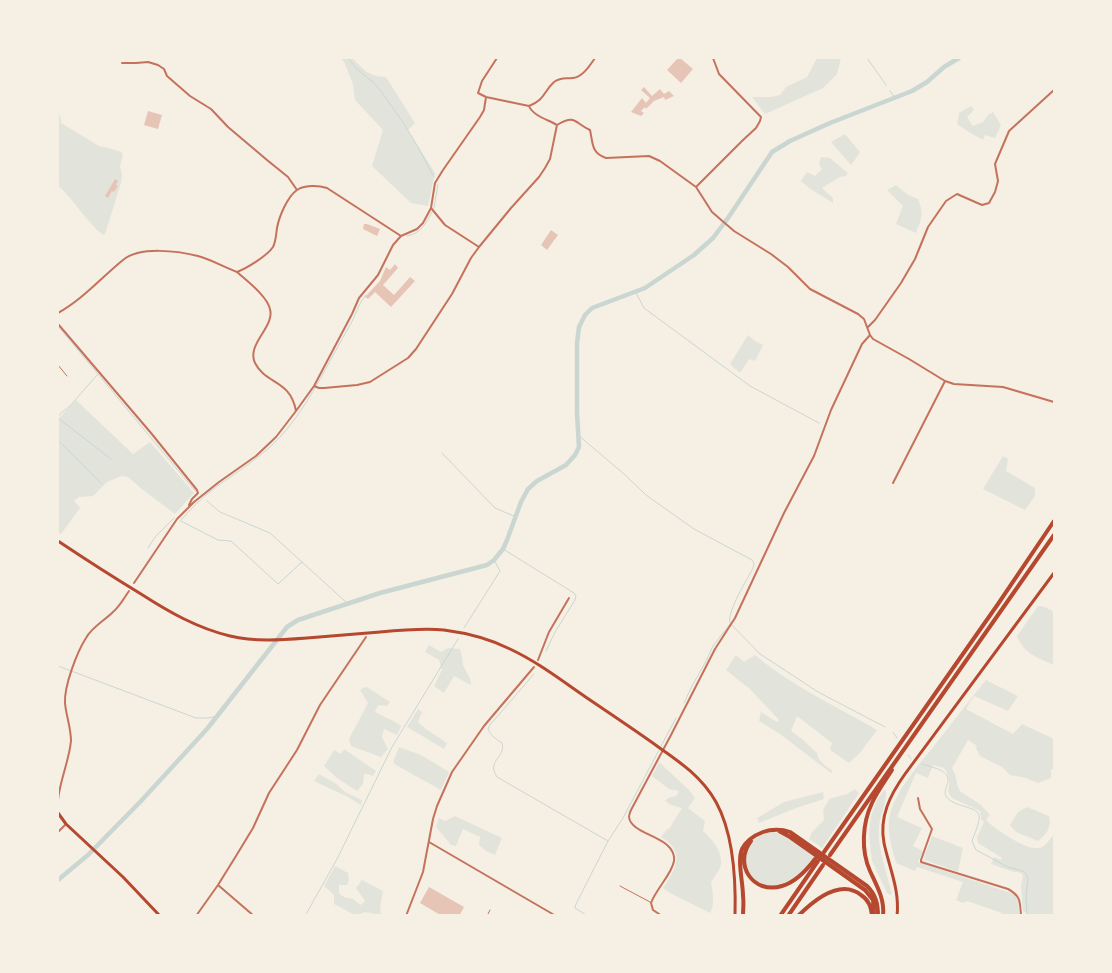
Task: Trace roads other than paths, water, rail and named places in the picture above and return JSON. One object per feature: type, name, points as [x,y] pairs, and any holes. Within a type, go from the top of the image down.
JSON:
[{"type":"highway","points":[[823,852],[998,604],[1054,521]]},
{"type":"highway","points":[[830,855],[1054,535]]},
{"type":"highway","points":[[882,916],[882,899],[869,869],[865,853],[865,831],[873,802],[909,743]]},
{"type":"highway","points":[[743,916],[744,897],[740,854],[746,843],[754,837],[765,831],[773,830],[787,834],[847,874],[869,893],[874,904],[874,916]]},
{"type":"highway","points":[[754,837],[745,853],[745,866],[750,877],[764,887],[777,887],[790,883],[816,860],[780,916]]},
{"type":"highway","points":[[788,916],[823,865]]},
{"type":"highway","points":[[798,916],[822,896],[841,889],[860,893],[870,904],[874,916]]},
{"type":"main road","points":[[58,540],[111,576],[179,618],[223,634],[257,640],[270,640],[420,630],[449,631],[480,637],[510,648],[528,658],[659,747],[698,778],[715,801],[729,839],[735,892],[735,916]]},
{"type":"main road","points":[[897,916],[897,892],[883,833],[884,817],[888,802],[896,786],[1054,573]]},
{"type":"main road","points":[[58,814],[160,916]]},
{"type":"street","points":[[497,58],[482,81],[478,93],[486,97],[529,106],[537,103],[560,78],[579,76],[596,58]]},
{"type":"street","points":[[696,187],[751,134],[761,117],[718,74],[713,58]]},
{"type":"street","points":[[122,63],[148,62],[164,69],[167,76],[190,96],[210,109],[228,127],[288,177],[297,190]]},
{"type":"street","points":[[868,327],[901,283],[915,259],[928,227],[946,201],[957,194],[982,205],[989,203],[998,181],[995,164],[1009,130],[1054,90]]},
{"type":"street","points":[[134,583],[166,534],[189,506],[218,482],[256,456],[276,437],[296,411],[314,386],[359,298],[378,275],[393,244],[401,236],[417,229],[423,223],[431,208],[436,183],[480,117],[485,106],[486,97]]},
{"type":"street","points":[[529,106],[535,113],[557,125]]},
{"type":"street","points":[[314,386],[318,388],[370,382],[408,358],[452,294],[471,258],[545,168],[550,159],[557,125],[566,120],[574,120],[590,130],[595,151],[601,156],[606,158],[649,156],[680,175],[696,187],[716,215],[734,231],[771,254],[788,267],[810,289],[864,319],[870,335],[878,342],[945,381],[954,384],[1002,387],[1054,402]]},
{"type":"street","points":[[237,272],[245,269],[270,252],[275,242],[277,227],[285,205],[292,194],[308,186],[327,188],[401,236]]},
{"type":"street","points":[[431,208],[444,225],[480,247]]},
{"type":"street","points":[[58,313],[71,305],[125,259],[137,253],[178,253],[198,256],[237,272],[258,292],[270,309],[270,317],[254,349],[254,361],[262,372],[284,387],[290,394],[296,411]]},
{"type":"street","points":[[58,324],[197,490],[198,493],[192,498],[189,506]]},
{"type":"street","points":[[662,916],[653,910],[651,903],[673,866],[674,855],[667,845],[631,823],[629,816],[631,810],[715,649],[736,618],[784,512],[814,456],[831,410],[862,344],[870,335]]},
{"type":"street","points":[[893,483],[945,381]]},
{"type":"street","points":[[58,800],[68,760],[71,738],[65,703],[70,678],[86,637],[118,607],[129,591]]},
{"type":"street","points":[[538,660],[550,632],[570,598]]},
{"type":"street","points":[[196,916],[253,828],[269,793],[297,750],[320,705],[366,637]]},
{"type":"street","points":[[406,916],[423,872],[433,819],[452,772],[484,726],[534,667]]},
{"type":"street","points":[[58,787],[62,782]]},
{"type":"street","points":[[918,798],[920,808],[932,829],[921,862],[1008,889],[1018,896],[1021,916]]},
{"type":"street","points":[[58,832],[66,824]]},
{"type":"street","points":[[429,842],[556,916]]},
{"type":"street","points":[[218,884],[254,916]]},
{"type":"lane","points":[[58,365],[67,376]]},
{"type":"lane","points":[[620,886],[651,903]]},
{"type":"lane","points":[[486,916],[490,910]]},
{"type":"waterway","points":[[348,58],[381,91],[404,124],[434,177]]},
{"type":"waterway","points":[[867,58],[886,85]]},
{"type":"waterway","points":[[58,880],[88,855],[207,729],[287,627],[298,620],[380,593],[487,565],[494,560],[503,549],[528,489],[537,481],[566,465],[579,447],[577,343],[579,327],[585,315],[592,308],[645,288],[694,255],[713,238],[772,152],[790,141],[830,123],[912,91],[959,58]]},
{"type":"waterway","points":[[890,91],[895,98]]},
{"type":"waterway","points":[[434,208],[438,184]]},
{"type":"waterway","points":[[407,236],[420,230],[432,212]]},
{"type":"waterway","points":[[635,291],[644,308],[750,386],[819,423]]},
{"type":"waterway","points":[[180,521],[206,495],[262,454],[287,429],[313,392],[366,295]]},
{"type":"waterway","points":[[58,326],[196,492]]},
{"type":"waterway","points":[[58,417],[97,375]]},
{"type":"waterway","points":[[58,418],[111,459]]},
{"type":"waterway","points":[[578,435],[646,495],[694,529],[752,560],[754,563],[753,568],[734,603],[730,623],[760,654],[818,692],[885,727]]},
{"type":"waterway","points":[[58,440],[102,484]]},
{"type":"waterway","points":[[442,453],[495,508],[516,517]]},
{"type":"waterway","points":[[207,501],[220,512],[270,533],[347,603]]},
{"type":"waterway","points":[[148,548],[155,537],[174,518]]},
{"type":"waterway","points":[[181,521],[218,540],[231,541],[278,584],[302,562]]},
{"type":"waterway","points":[[503,549],[576,596],[546,651]]},
{"type":"waterway","points":[[464,628],[500,571],[494,560]]},
{"type":"waterway","points":[[684,703],[713,646],[730,624]]},
{"type":"waterway","points":[[305,916],[337,859],[392,747],[458,639]]},
{"type":"waterway","points":[[58,666],[196,718],[218,716]]},
{"type":"waterway","points":[[534,674],[488,729],[502,743],[501,752],[495,763],[494,771],[497,777],[608,841]]},
{"type":"waterway","points":[[588,916],[575,908],[576,904],[608,841],[623,818],[676,718]]},
{"type":"waterway","points":[[893,732],[897,738]]},
{"type":"waterway","points":[[908,755],[911,759]]},
{"type":"waterway","points":[[922,764],[945,773],[948,780],[945,793],[949,800],[974,810],[979,815],[972,841],[976,850],[1026,874],[1028,879],[1026,896],[1027,916]]}]
